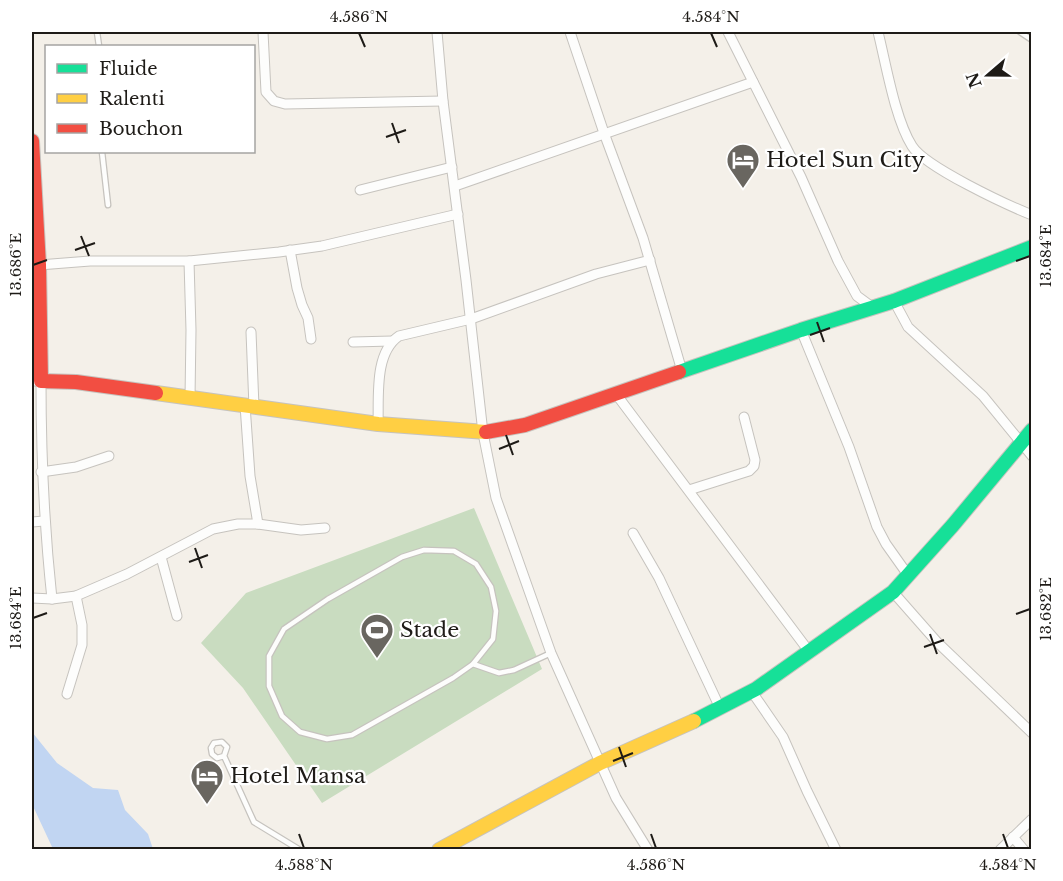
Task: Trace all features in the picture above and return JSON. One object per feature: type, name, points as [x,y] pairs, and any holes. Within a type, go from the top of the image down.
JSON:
[{"type":"street","points":[[263,32],[266,92],[274,101],[285,104],[443,101]]},
{"type":"street","points":[[437,32],[443,101],[483,433],[499,508],[551,653],[616,798],[648,849]]},
{"type":"street","points":[[570,32],[650,260],[682,371]]},
{"type":"street","points":[[728,32],[801,177],[838,261],[857,296],[872,308]]},
{"type":"street","points":[[878,32],[903,129],[914,149],[945,172],[1032,215]]},
{"type":"street","points":[[455,186],[753,82]]},
{"type":"street","points":[[32,141],[36,381],[44,522],[52,599]]},
{"type":"street","points":[[360,190],[452,167]]},
{"type":"street","points":[[35,263],[189,261],[291,250],[322,246],[458,214]]},
{"type":"street","points":[[36,381],[76,382],[378,424],[483,433],[525,425],[801,330],[872,308],[1032,247]]},
{"type":"street","points":[[291,250],[297,288],[308,318],[311,339]]},
{"type":"street","points":[[378,424],[382,357],[392,341],[406,333],[471,319],[596,274],[650,260]]},
{"type":"street","points":[[189,261],[190,398]]},
{"type":"street","points":[[894,300],[908,327],[983,396],[1032,456]]},
{"type":"street","points":[[801,330],[849,447],[877,527],[908,575]]},
{"type":"street","points":[[251,332],[250,476],[258,524]]},
{"type":"street","points":[[353,342],[392,341]]},
{"type":"street","points":[[616,394],[808,650]]},
{"type":"street","points":[[689,490],[749,471],[753,466],[754,460],[744,417]]},
{"type":"street","points":[[439,849],[518,809],[600,763],[681,728],[752,692],[808,650],[893,592],[1032,430]]},
{"type":"street","points":[[41,472],[76,467],[109,456]]},
{"type":"street","points":[[32,522],[44,522]]},
{"type":"street","points":[[32,598],[52,599],[76,596],[213,529],[238,524],[258,524],[301,530],[325,528]]},
{"type":"street","points":[[633,532],[659,578],[720,708]]},
{"type":"street","points":[[161,556],[177,616]]},
{"type":"street","points":[[893,592],[945,650],[1032,733]]},
{"type":"street","points":[[68,694],[82,645],[82,625],[76,596]]},
{"type":"street","points":[[752,692],[783,737],[836,849]]},
{"type":"street","points":[[1000,849],[1032,819]]},
{"type":"street","points":[[1013,837],[1024,849]]},
{"type":"lane","points":[[1020,32],[1032,40]]},
{"type":"lane","points":[[102,153],[108,205]]},
{"type":"lane","points":[[424,550],[454,551],[476,564],[491,587],[496,611],[493,639],[472,664],[453,678],[352,735],[327,739],[300,732],[282,716],[269,686],[269,656],[284,629],[337,593],[402,557],[424,550]]},
{"type":"lane","points":[[472,664],[499,673],[514,670],[551,653]]},
{"type":"lane","points":[[224,756],[254,822],[300,849]]},
{"type":"green space","name":"Stade","points":[[474,508],[542,669],[322,803],[243,688],[201,643],[246,593]]},
{"type":"water","points":[[32,732],[57,763],[93,788],[118,790],[125,810],[148,834],[153,849],[53,849],[32,804]]},
{"type":"traffic: fast","points":[[679,372],[894,301],[1032,247]]},
{"type":"traffic: fast","points":[[694,721],[756,689],[893,592],[953,525],[1032,430]]},
{"type":"traffic: slow","points":[[156,393],[378,424],[486,432]]},
{"type":"traffic: slow","points":[[439,850],[600,763],[694,721]]},
{"type":"traffic: jam","points":[[32,141],[39,265],[41,381],[76,382],[156,393]]},
{"type":"traffic: jam","points":[[486,432],[525,425],[679,372]]},
{"type":"place","name":"Hotel Sun City","points":[[743,189]]},
{"type":"place","name":"Stade","points":[[377,659]]},
{"type":"place","name":"Hotel Mansa","points":[[207,805]]}]
